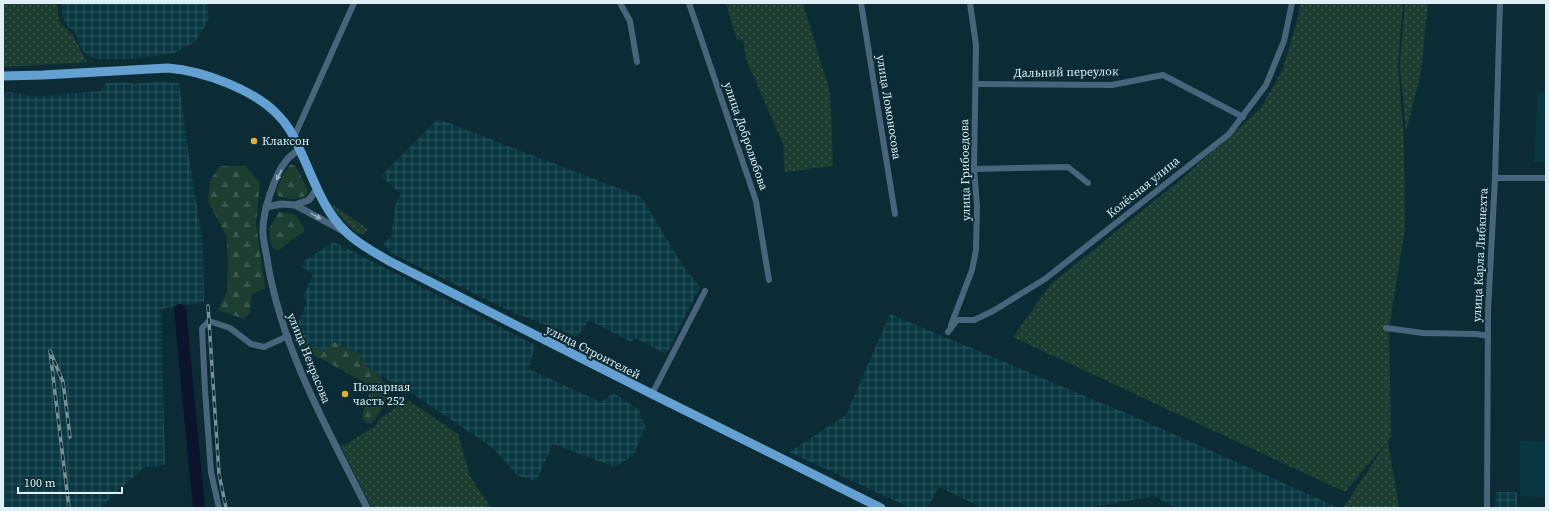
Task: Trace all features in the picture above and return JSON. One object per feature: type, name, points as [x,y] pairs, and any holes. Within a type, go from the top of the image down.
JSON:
[{"type":"main road","name":"улица Строителей","points":[[3,76],[161,68],[184,70],[218,81],[250,94],[266,104],[279,115],[294,137],[317,189],[329,211],[346,232],[362,245],[389,261],[881,508]]},
{"type":"street","points":[[294,137],[354,3]]},
{"type":"street","points":[[620,3],[630,21],[637,62]]},
{"type":"street","name":"улица Добролюбова","points":[[688,3],[756,201],[769,280]]},
{"type":"street","name":"улица Ломоносова","points":[[861,3],[895,214]]},
{"type":"street","name":"улица Грибоедова","points":[[948,332],[968,284],[976,250],[977,206],[974,169],[976,45],[970,3]]},
{"type":"street","name":"Колёсная улица","points":[[948,332],[957,320],[974,320],[993,311],[1045,279],[1229,134],[1266,85],[1284,41],[1292,3]]},
{"type":"street","name":"улица Карла Либкнехта","points":[[1487,508],[1488,311],[1495,178],[1500,3]]},
{"type":"street","name":"Дальний переулок","points":[[976,84],[1112,85],[1163,75],[1243,117]]},
{"type":"street","name":"улица Некрасова","points":[[300,149],[286,161],[276,180],[266,207],[263,230],[270,271],[278,311],[305,382],[367,508]]},
{"type":"street","points":[[974,169],[1068,167],[1088,183]]},
{"type":"street","points":[[1495,178],[1546,178]]},
{"type":"street","points":[[266,207],[281,204],[295,204],[309,200],[317,189]]},
{"type":"street","points":[[295,204],[346,232]]},
{"type":"street","points":[[652,394],[705,291]]},
{"type":"street","points":[[219,508],[211,472],[202,328],[209,321],[230,328],[251,344],[264,347],[288,336]]},
{"type":"street","points":[[1386,328],[1423,333],[1476,334],[1488,336]]},
{"type":"shaded area","points":[[61,3],[207,3],[209,19],[195,42],[174,53],[129,59],[96,59],[87,55],[80,47],[76,33],[68,27],[63,18]]},
{"type":"shaded area","points":[[160,81],[179,83],[203,245],[204,302],[161,309],[165,465],[144,467],[100,508],[3,508],[3,93],[9,92],[36,97],[101,91],[106,83],[123,82],[134,84]]},
{"type":"shaded area","points":[[1538,92],[1546,93],[1546,162],[1534,162]]},
{"type":"shaded area","points":[[438,119],[641,197],[683,266],[700,287],[666,354],[635,338],[631,342],[589,320],[577,337],[512,312],[391,253],[383,243],[391,237],[396,202],[401,194],[381,176]]},
{"type":"shaded area","points":[[334,242],[535,345],[529,369],[600,402],[614,393],[639,410],[645,426],[634,455],[615,467],[553,444],[536,481],[518,476],[493,448],[413,394],[372,371],[361,362],[325,350],[313,348],[306,343],[306,335],[296,330],[307,301],[303,297],[313,274],[302,267],[304,261]]},
{"type":"shaded area","points":[[890,314],[1142,420],[1337,507],[1176,508],[1154,496],[1089,508],[983,508],[939,487],[927,508],[911,508],[789,452],[846,415]]},
{"type":"shaded area","points":[[1520,441],[1546,442],[1546,497],[1520,496]]},
{"type":"shaded area","points":[[1496,492],[1517,492],[1517,508],[1495,508]]},
{"type":"green space","points":[[3,3],[57,3],[59,21],[72,34],[87,62],[3,67]]},
{"type":"green space","points":[[726,3],[803,3],[830,93],[833,166],[785,172],[783,144],[746,59],[743,39],[737,40]]},
{"type":"green space","points":[[1300,3],[1403,3],[1398,65],[1404,142],[1405,228],[1389,329],[1391,436],[1388,441],[1399,508],[1343,508],[1387,442],[1345,492],[1013,337],[1051,284],[1184,177],[1261,108],[1283,69],[1298,17]]},
{"type":"green space","points":[[1405,3],[1428,3],[1421,72],[1406,131],[1400,65]]},
{"type":"green space","points":[[290,165],[295,165],[307,188],[308,193],[301,198],[290,199],[278,196],[276,191],[282,177]]},
{"type":"green space","points":[[220,166],[245,166],[260,183],[256,224],[265,288],[252,294],[250,312],[244,319],[218,310],[227,292],[228,259],[226,235],[208,201],[210,181]]},
{"type":"green space","points":[[333,205],[368,229],[364,234],[356,233],[333,209]]},
{"type":"green space","points":[[279,212],[296,215],[305,230],[278,251],[272,247],[269,229]]},
{"type":"green space","points":[[299,334],[306,335],[306,343],[313,348],[325,350],[334,342],[360,354],[361,362],[382,379],[387,392],[386,399],[380,412],[371,424],[364,422],[362,415],[372,387],[324,360],[307,353],[297,346]]},
{"type":"green space","points":[[409,401],[458,434],[470,476],[491,508],[372,508],[341,447],[374,427],[380,419],[398,406]]},
{"type":"waterway","points":[[180,310],[199,508]]},
{"type":"railway","points":[[208,306],[219,474],[226,508]]},
{"type":"railway","points":[[69,508],[50,351],[63,382],[70,437]]},
{"type":"place","name":"Клаксон","points":[[254,141]]},
{"type":"place","name":"Пожарная часть 252","points":[[345,394]]}]
